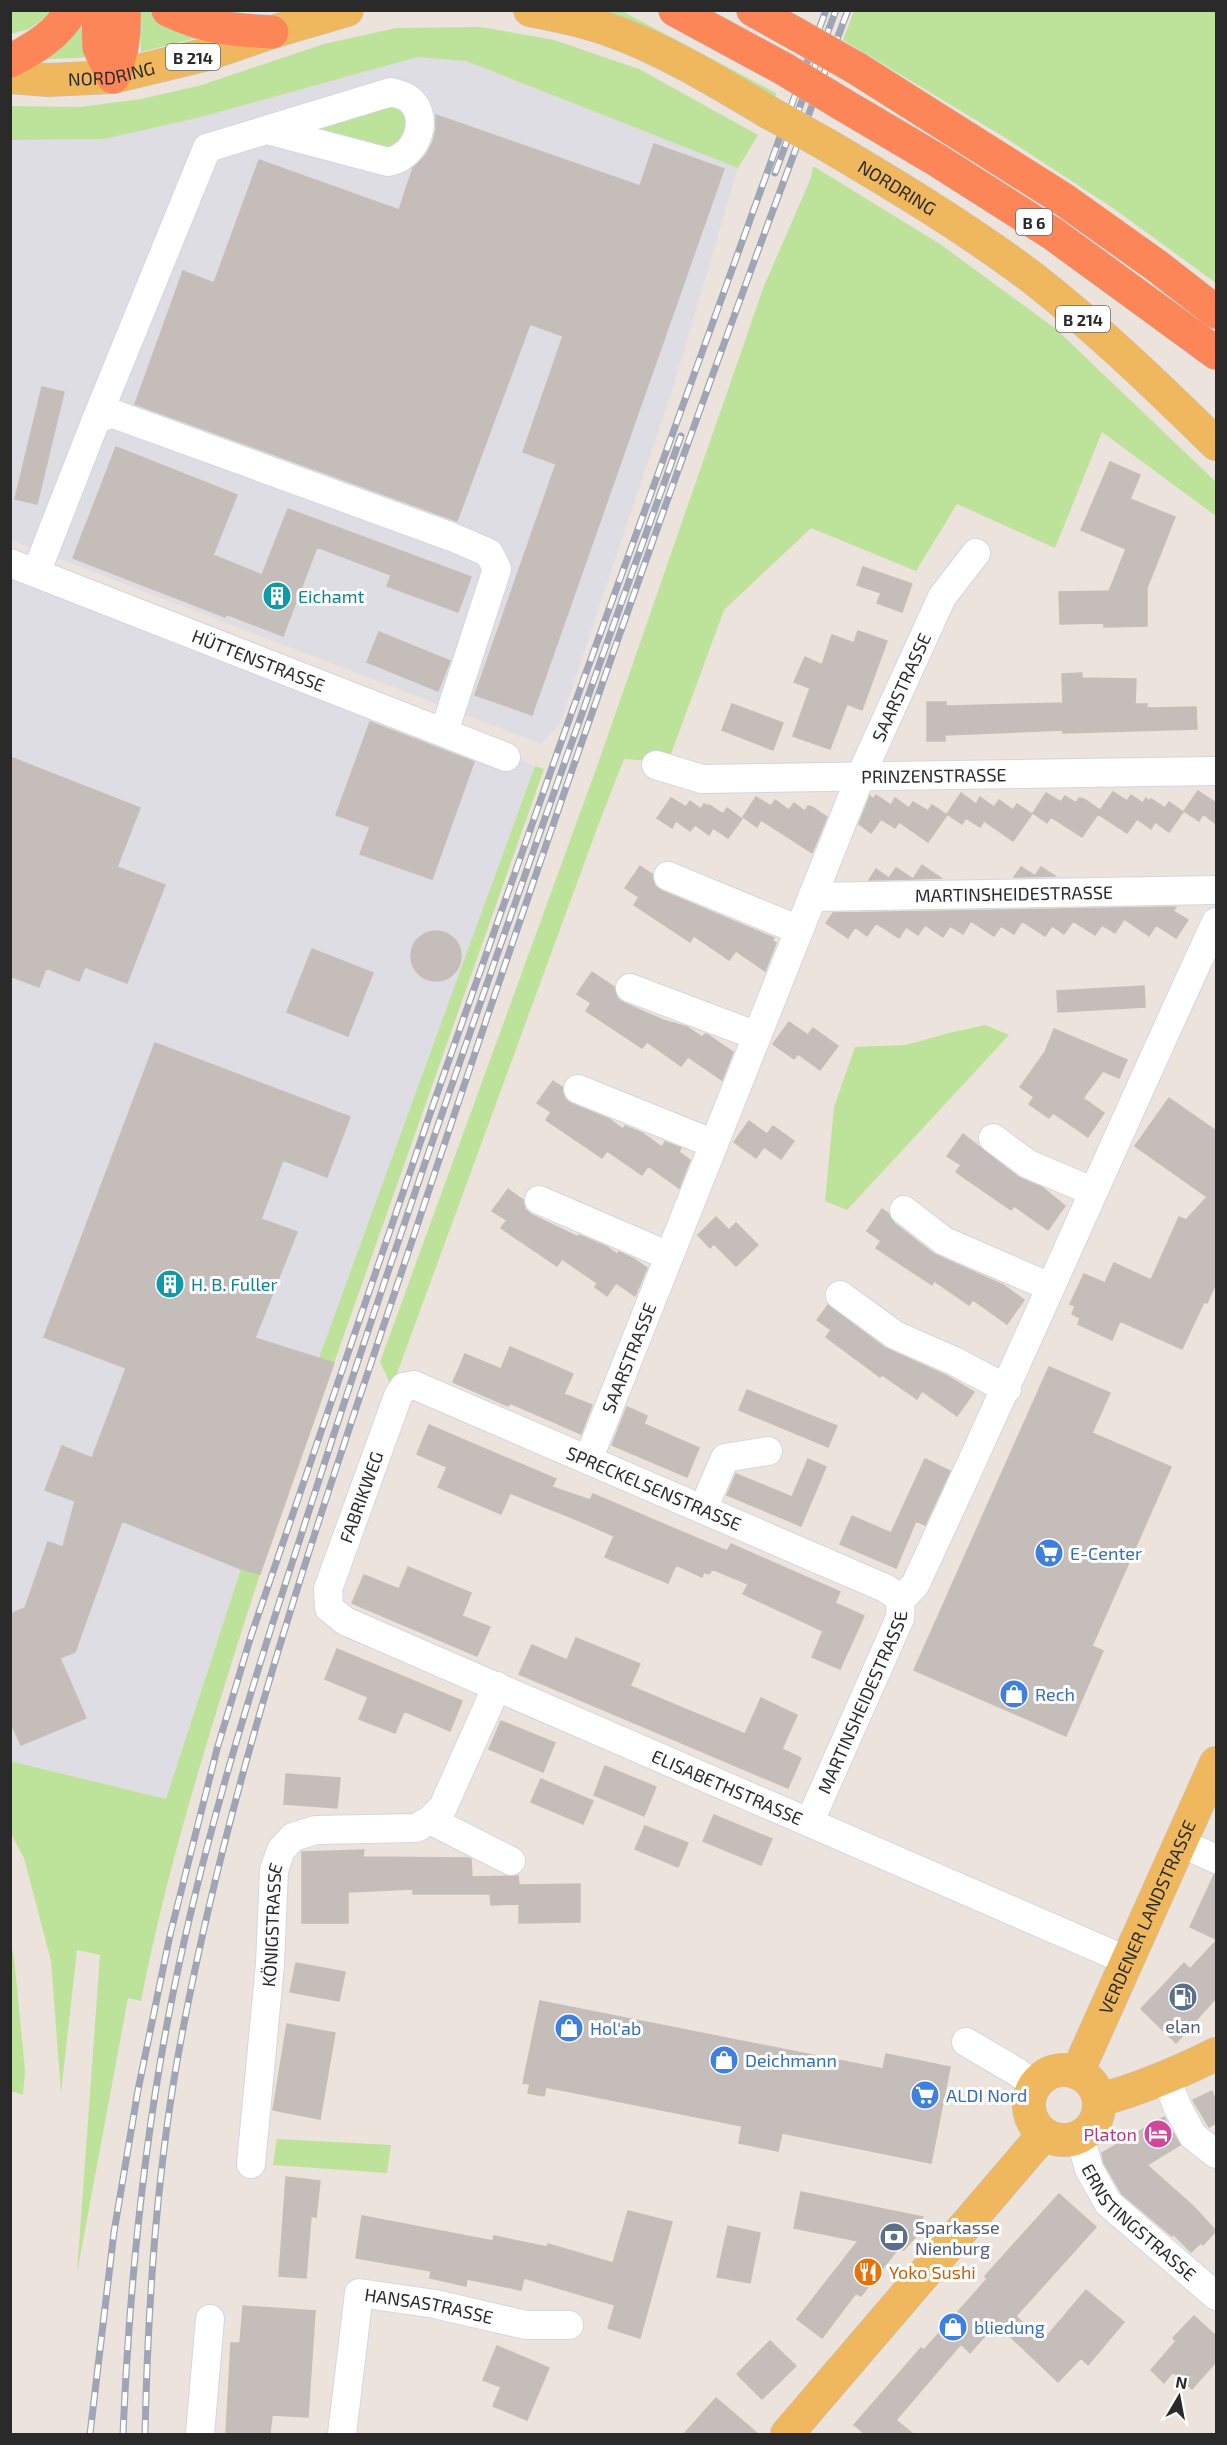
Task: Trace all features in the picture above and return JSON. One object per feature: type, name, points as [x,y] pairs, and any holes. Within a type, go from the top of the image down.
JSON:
[{"type":"highway","points":[[10,62],[34,48],[66,21],[71,10]]},
{"type":"highway","points":[[98,10],[99,47],[113,77]]},
{"type":"highway","points":[[113,77],[125,35],[124,10]]},
{"type":"highway","points":[[168,10],[192,22],[225,30],[272,32]]},
{"type":"highway","name":"B 6","points":[[675,10],[784,69],[935,159],[1053,234],[1216,353]]},
{"type":"highway","name":"B 6","points":[[753,10],[856,68],[1063,199],[1216,312]]},
{"type":"main road","name":"NORDRING","points":[[10,77],[48,80],[113,77],[208,54],[347,10]]},
{"type":"main road","name":"NORDRING","points":[[530,10],[606,29],[648,46],[708,77],[935,210],[1033,279],[1082,318],[1216,444]]},
{"type":"main road","name":"VERDENER LANDSTRASSE","points":[[1077,2073],[1216,1762]]},
{"type":"main road","points":[[1099,2100],[1166,2078],[1216,2054]]},
{"type":"main road","points":[[1058,2070],[1077,2073],[1091,2083],[1099,2100],[1095,2121],[1080,2136],[1062,2140],[1044,2134],[1030,2117],[1028,2106],[1035,2085],[1041,2078],[1058,2070]]},
{"type":"main road","points":[[787,2434],[1044,2134]]},
{"type":"street","points":[[23,568],[96,420],[207,148],[267,130]]},
{"type":"street","points":[[96,420],[111,413],[489,553],[497,569],[444,732]]},
{"type":"street","name":"SAARSTRASSE","points":[[588,1460],[861,775],[942,597],[976,553]]},
{"type":"street","name":"HÜTTENSTRASSE","points":[[23,568],[507,757]]},
{"type":"street","name":"PRINZENSTRASSE","points":[[656,765],[702,779],[1216,771]]},
{"type":"street","points":[[668,876],[799,930]]},
{"type":"street","name":"MARTINSHEIDESTRASSE","points":[[812,897],[1216,890]]},
{"type":"street","name":"MARTINSHEIDESTRASSE","points":[[810,1821],[900,1618],[901,1599],[915,1585],[1007,1389],[1092,1191],[1216,922]]},
{"type":"street","points":[[630,988],[757,1036]]},
{"type":"street","points":[[578,1089],[714,1144]]},
{"type":"street","points":[[993,1138],[1028,1164],[1092,1191]]},
{"type":"street","points":[[539,1200],[669,1256]]},
{"type":"street","points":[[904,1210],[944,1241],[1050,1287]]},
{"type":"street","points":[[840,1295],[895,1335],[954,1361],[1007,1389]]},
{"type":"street","name":"SPRECKELSENSTRASSE","points":[[404,1387],[414,1386],[426,1389],[885,1588],[901,1599]]},
{"type":"street","name":"FABRIKWEG","points":[[329,1608],[328,1589],[398,1396],[404,1387]]},
{"type":"street","points":[[703,1509],[725,1458],[768,1451]]},
{"type":"street","name":"ELISABETHSTRASSE","points":[[329,1608],[345,1621],[1128,1961]]},
{"type":"street","points":[[497,1686],[443,1807],[430,1820],[511,1861]]},
{"type":"street","name":"KÖNIGSTRASSE","points":[[250,2164],[270,1964],[274,1870],[281,1850],[293,1837],[316,1830],[416,1828],[430,1820]]},
{"type":"street","points":[[1181,1843],[1216,1859]]},
{"type":"street","points":[[966,2042],[1035,2085]]},
{"type":"street","points":[[1166,2078],[1193,2136],[1216,2154]]},
{"type":"street","name":"ERNSTINGSTRASSE","points":[[1080,2136],[1089,2169],[1108,2203],[1216,2296]]},
{"type":"street","name":"HANSASTRASSE","points":[[342,2434],[359,2293],[435,2304],[526,2325],[569,2325]]},
{"type":"street","points":[[200,2434],[210,2319]]},
{"type":"shaded area","points":[[418,57],[466,61],[738,168],[673,387],[560,724],[541,744],[11,540],[10,140],[104,139],[197,118]]},
{"type":"shaded area","name":"H. B. Fuller","points":[[11,563],[535,766],[320,1358],[334,1363],[260,1574],[241,1569],[166,1799],[11,1761]]},
{"type":"green space","points":[[11,11],[54,11],[29,29],[11,34]]},
{"type":"green space","points":[[84,11],[94,57],[33,60]]},
{"type":"green space","points":[[138,11],[153,11],[204,36],[141,52]]},
{"type":"green space","points":[[589,11],[622,11],[776,93],[774,101]]},
{"type":"green space","points":[[854,11],[1216,11],[1216,283],[1113,208],[1004,137],[843,40]]},
{"type":"green space","points":[[481,27],[554,40],[639,69],[758,135],[738,168],[466,61],[418,57],[197,118],[104,139],[11,140],[11,106],[80,107],[141,99],[202,85],[324,44],[396,28]]},
{"type":"green space","points":[[391,102],[405,113],[407,131],[395,147],[382,150],[317,132],[319,121]]},
{"type":"green space","points":[[813,166],[940,244],[1056,329],[1216,482],[1216,516],[1102,432],[1055,548],[957,504],[916,571],[811,528],[724,610],[668,762],[624,759],[392,1387],[380,1362],[599,761],[764,286],[811,178]]},
{"type":"green space","points":[[535,766],[544,769],[334,1363],[319,1358]]},
{"type":"green space","points":[[985,1025],[1009,1035],[847,1210],[825,1201],[834,1107],[855,1047],[906,1045]]},
{"type":"green space","points":[[241,1569],[260,1574],[179,1840],[141,2001],[128,1998],[77,2273],[100,1955],[77,1950],[61,2093],[51,1961],[24,1858],[11,1834],[10,1761],[166,1799]]},
{"type":"green space","points":[[11,1946],[25,2071],[23,2095],[11,2091]]},
{"type":"green space","points":[[277,2139],[391,2145],[387,2173],[273,2165]]},
{"type":"building","points":[[436,115],[640,186],[654,144],[724,169],[532,715],[475,695],[556,464],[523,452],[563,336],[530,324],[457,521],[135,404],[183,271],[214,283],[259,160],[399,210],[413,168],[426,155],[433,142]]},
{"type":"building","points":[[42,387],[64,392],[37,504],[15,499]]},
{"type":"building","points":[[116,447],[237,495],[213,555],[262,575],[288,509],[471,577],[458,612],[387,586],[391,575],[317,547],[283,636],[226,614],[225,617],[73,558]]},
{"type":"building","points":[[1110,462],[1140,475],[1130,499],[1175,517],[1147,588],[1147,626],[1104,627],[1104,623],[1060,624],[1059,592],[1109,591],[1126,549],[1081,530]]},
{"type":"building","points":[[863,567],[912,584],[902,612],[877,603],[881,593],[857,585]]},
{"type":"building","points":[[858,631],[887,641],[862,710],[847,704],[830,749],[793,736],[810,688],[794,682],[805,657],[822,665],[832,635],[854,643]]},
{"type":"building","points":[[379,632],[450,661],[438,691],[367,662]]},
{"type":"building","points":[[1082,673],[1082,678],[1136,679],[1135,704],[1147,704],[1147,708],[1196,707],[1197,729],[1063,733],[1063,730],[945,735],[945,741],[927,741],[927,702],[946,702],[946,706],[1063,703],[1062,674]]},
{"type":"building","points":[[732,704],[783,723],[773,750],[722,730]]},
{"type":"building","points":[[370,722],[474,762],[432,879],[360,854],[370,827],[336,815]]},
{"type":"building","points":[[10,757],[140,808],[117,867],[165,885],[127,983],[85,967],[79,981],[46,968],[39,987],[10,976]]},
{"type":"building","points":[[1198,791],[1216,803],[1216,824],[1203,814],[1199,821],[1184,811]]},
{"type":"building","points":[[1113,792],[1127,801],[1131,795],[1143,803],[1146,798],[1149,801],[1151,799],[1165,808],[1169,802],[1183,812],[1169,832],[1155,822],[1151,829],[1137,819],[1127,833],[1098,814],[1082,837],[1051,817],[1047,823],[1033,813],[1046,793],[1061,802],[1065,796],[1076,803],[1079,798],[1084,799],[1100,810]]},
{"type":"building","points":[[961,793],[976,804],[980,797],[994,807],[999,800],[1013,810],[1017,804],[1032,814],[1013,841],[984,821],[980,827],[966,818],[962,824],[947,814]]},
{"type":"building","points":[[876,795],[891,805],[895,798],[909,808],[913,802],[928,811],[932,805],[947,815],[928,842],[899,822],[895,828],[881,819],[871,833],[859,824],[870,796],[873,799]]},
{"type":"building","points":[[756,797],[771,806],[775,800],[789,810],[794,803],[805,811],[808,806],[812,807],[827,817],[812,853],[761,820],[757,827],[743,817]]},
{"type":"building","points":[[671,798],[686,807],[690,801],[701,809],[704,804],[709,805],[723,814],[727,808],[742,819],[728,838],[713,828],[709,835],[695,825],[690,831],[676,821],[672,828],[657,818]]},
{"type":"building","points":[[922,865],[941,878],[913,879]]},
{"type":"building","points":[[640,866],[652,874],[655,886],[662,891],[774,938],[772,940],[776,943],[765,971],[736,951],[729,960],[694,936],[690,942],[634,905],[639,897],[625,888]]},
{"type":"building","points":[[1021,867],[1035,876],[1041,867],[1055,876],[1014,877]]},
{"type":"building","points":[[896,868],[913,879],[869,880],[876,869],[889,878]]},
{"type":"building","points":[[1176,907],[1173,911],[1188,920],[1176,938],[1156,925],[1149,936],[1124,919],[1115,933],[1102,925],[1095,935],[1073,921],[1064,934],[1052,926],[1045,936],[1022,921],[1014,934],[1001,926],[994,936],[971,921],[963,934],[950,926],[943,937],[925,925],[918,935],[906,927],[899,938],[876,923],[867,936],[855,927],[848,938],[826,923],[833,913]]},
{"type":"building","points":[[436,931],[445,933],[456,942],[461,956],[459,965],[450,976],[436,981],[427,979],[416,970],[411,956],[413,947],[422,936]]},
{"type":"building","points":[[312,949],[373,973],[348,1036],[287,1012]]},
{"type":"building","points":[[592,972],[614,987],[617,998],[624,1003],[663,1020],[687,1027],[702,1037],[705,1034],[708,1035],[733,1052],[722,1080],[688,1057],[681,1066],[647,1042],[642,1048],[586,1011],[591,1003],[577,994]]},
{"type":"building","points":[[1144,986],[1145,1007],[1058,1012],[1057,991]]},
{"type":"building","points":[[789,1022],[808,1035],[813,1028],[838,1046],[820,1070],[798,1054],[794,1059],[773,1044]]},
{"type":"building","points":[[1054,1029],[1127,1060],[1119,1078],[1103,1071],[1083,1098],[1104,1113],[1088,1137],[1053,1113],[1049,1118],[1029,1104],[1034,1097],[1020,1087],[1045,1052]]},
{"type":"building","name":"H. B. Fuller","points":[[155,1043],[350,1117],[327,1177],[283,1160],[261,1219],[297,1232],[255,1338],[334,1363],[260,1574],[241,1569],[122,1521],[75,1652],[60,1658],[86,1718],[21,1745],[10,1721],[10,1614],[25,1608],[48,1542],[63,1547],[75,1501],[45,1490],[62,1446],[92,1458],[126,1368],[44,1337]]},
{"type":"building","points":[[553,1081],[562,1087],[565,1099],[572,1104],[609,1119],[623,1129],[625,1126],[642,1133],[662,1147],[665,1142],[681,1148],[679,1152],[690,1160],[679,1188],[648,1166],[642,1175],[607,1151],[602,1158],[546,1120],[551,1112],[537,1103]]},
{"type":"building","points":[[1169,1098],[1216,1131],[1216,1283],[1207,1303],[1204,1302],[1182,1349],[1120,1321],[1112,1340],[1078,1324],[1080,1318],[1072,1314],[1075,1306],[1070,1304],[1084,1274],[1105,1283],[1114,1263],[1151,1280],[1179,1217],[1186,1220],[1207,1197],[1135,1146]]},
{"type":"building","points":[[749,1121],[767,1134],[773,1126],[794,1141],[781,1159],[764,1147],[756,1158],[734,1142]]},
{"type":"building","points":[[963,1134],[1018,1177],[1043,1188],[1065,1206],[1048,1230],[1014,1206],[1011,1210],[956,1172],[961,1165],[947,1156]]},
{"type":"building","points":[[508,1189],[523,1200],[525,1209],[532,1215],[578,1237],[579,1235],[607,1247],[617,1254],[619,1252],[647,1268],[635,1296],[616,1283],[607,1296],[595,1287],[603,1274],[597,1283],[562,1259],[557,1266],[501,1228],[507,1220],[492,1211]]},
{"type":"building","points":[[882,1209],[888,1213],[894,1223],[934,1254],[1003,1285],[1024,1300],[1007,1324],[973,1300],[969,1305],[934,1281],[932,1285],[876,1248],[881,1241],[867,1231]]},
{"type":"building","points":[[716,1217],[729,1230],[736,1223],[758,1245],[736,1266],[714,1244],[710,1248],[698,1235]]},
{"type":"building","points":[[828,1305],[885,1348],[947,1376],[974,1392],[957,1416],[922,1391],[917,1399],[882,1375],[880,1377],[826,1337],[831,1330],[817,1320]]},
{"type":"building","points":[[510,1347],[573,1374],[564,1394],[592,1405],[581,1434],[510,1403],[508,1406],[453,1382],[465,1354],[501,1369]]},
{"type":"building","name":"E-Center","points":[[1049,1367],[1110,1393],[1092,1433],[1171,1467],[1092,1646],[1103,1651],[1066,1736],[914,1670]]},
{"type":"building","points":[[747,1390],[837,1426],[828,1447],[739,1410]]},
{"type":"building","points":[[627,1407],[647,1416],[644,1424],[699,1448],[687,1477],[612,1445]]},
{"type":"building","points":[[429,1425],[556,1479],[552,1487],[590,1500],[593,1494],[727,1551],[731,1544],[840,1592],[835,1603],[864,1616],[840,1669],[812,1657],[823,1631],[743,1594],[748,1584],[712,1569],[709,1574],[704,1572],[702,1577],[676,1565],[668,1583],[605,1557],[614,1536],[575,1519],[510,1493],[501,1514],[438,1487],[447,1467],[417,1454]]},
{"type":"building","points":[[808,1459],[826,1467],[801,1526],[727,1495],[736,1474],[792,1497]]},
{"type":"building","points":[[925,1459],[950,1471],[925,1525],[916,1521],[896,1568],[840,1544],[852,1516],[891,1533]]},
{"type":"building","points":[[408,1567],[471,1593],[462,1616],[490,1627],[477,1656],[352,1603],[364,1575],[399,1589]]},
{"type":"building","points":[[576,1638],[640,1664],[630,1686],[745,1734],[761,1698],[797,1715],[782,1749],[801,1758],[788,1788],[519,1674],[532,1645],[567,1660]]},
{"type":"building","points":[[337,1649],[462,1701],[450,1731],[404,1711],[395,1733],[359,1719],[368,1697],[325,1679]]},
{"type":"building","points":[[501,1721],[555,1743],[543,1772],[489,1749]]},
{"type":"building","points":[[605,1766],[656,1787],[644,1816],[594,1795]]},
{"type":"building","points":[[286,1774],[340,1778],[337,1808],[284,1804]]},
{"type":"building","points":[[541,1779],[593,1801],[583,1824],[531,1802]]},
{"type":"building","points":[[714,1815],[772,1839],[761,1865],[703,1841]]},
{"type":"building","points":[[645,1826],[688,1843],[678,1867],[635,1849]]},
{"type":"building","points":[[364,1850],[363,1857],[468,1858],[471,1859],[472,1877],[518,1876],[519,1885],[580,1884],[580,1922],[519,1923],[519,1904],[491,1905],[490,1894],[413,1894],[413,1889],[348,1892],[348,1923],[302,1923],[302,1852]]},
{"type":"building","points":[[1216,1875],[1216,1939],[1190,1927]]},
{"type":"building","points":[[1216,1941],[1216,1998],[1176,2043],[1141,2009],[1184,1963],[1190,1969]]},
{"type":"building","points":[[296,1963],[345,1972],[339,2001],[290,1992]]},
{"type":"building","points":[[540,2001],[883,2069],[886,2054],[950,2067],[931,2163],[782,2133],[778,2151],[739,2143],[742,2126],[546,2087],[544,2096],[528,2093],[530,2084],[523,2083]]},
{"type":"building","points":[[287,2024],[335,2033],[320,2119],[273,2110]]},
{"type":"building","points":[[1212,2091],[1216,2101],[1216,2123],[1209,2127],[1193,2100]]},
{"type":"building","points":[[1164,2117],[1180,2145],[1147,2165],[1193,2206],[1216,2231],[1203,2245],[1201,2243],[1191,2252],[1173,2234],[1172,2236],[1122,2194],[1104,2163],[1102,2153]]},
{"type":"building","points":[[286,2177],[320,2181],[316,2217],[311,2216],[306,2278],[279,2276]]},
{"type":"building","points":[[801,2192],[923,2217],[920,2232],[904,2250],[898,2249],[861,2296],[856,2293],[822,2338],[797,2319],[858,2241],[794,2228]]},
{"type":"building","points":[[1059,2194],[1096,2227],[1016,2316],[1042,2342],[1086,2290],[1124,2322],[1088,2365],[1081,2358],[1058,2382],[996,2323],[970,2353],[961,2344],[896,2420],[913,2434],[865,2434],[854,2425],[921,2348],[924,2350],[987,2279],[985,2276]]},
{"type":"building","points":[[628,2211],[672,2222],[640,2338],[608,2328],[615,2305],[524,2278],[521,2290],[467,2279],[466,2286],[430,2278],[431,2271],[356,2258],[362,2216],[493,2241],[494,2236],[547,2247],[548,2244],[613,2263]]},
{"type":"building","points":[[728,2226],[760,2233],[750,2283],[717,2277]]},
{"type":"building","points":[[243,2306],[315,2311],[308,2417],[272,2415],[270,2434],[226,2434],[231,2343],[240,2343]]},
{"type":"building","points":[[1194,2316],[1216,2336],[1216,2362],[1192,2389],[1173,2372],[1164,2383],[1151,2370],[1176,2341],[1173,2338]]},
{"type":"building","points":[[770,2341],[796,2366],[762,2399],[737,2374]]},
{"type":"building","points":[[497,2346],[549,2368],[527,2420],[493,2406],[501,2387],[483,2380]]},
{"type":"building","points":[[716,2398],[758,2434],[684,2434]]},
{"type":"railway","points":[[90,2434],[114,2232],[138,2090],[170,1935],[217,1749],[251,1636],[432,1108],[566,728],[826,10]]},
{"type":"railway","points":[[775,173],[836,10]]},
{"type":"railway","points":[[145,2434],[155,2231],[174,2079],[205,1923],[260,1714],[323,1507],[527,900],[684,454],[848,10]]},
{"type":"railway","points":[[123,2434],[138,2226],[159,2070],[193,1901],[224,1785],[276,1611],[378,1302],[497,954],[681,436]]},
{"type":"place","name":"Eichamt","points":[[277,596]]},
{"type":"place","name":"H. B. Fuller","points":[[170,1284]]},
{"type":"place","name":"E-Center","points":[[1049,1553]]},
{"type":"place","name":"Rech","points":[[1014,1694]]},
{"type":"place","name":"elan","points":[[1183,1997]]},
{"type":"place","name":"Hol'ab","points":[[569,2028]]},
{"type":"place","name":"Deichmann","points":[[724,2060]]},
{"type":"place","name":"ALDI Nord","points":[[925,2095]]},
{"type":"place","name":"Platon","points":[[1158,2134]]},
{"type":"place","name":"Sparkasse Nienburg","points":[[894,2237]]},
{"type":"place","name":"Yoko Sushi","points":[[868,2272]]},
{"type":"place","name":"bliedung","points":[[953,2327]]}]
